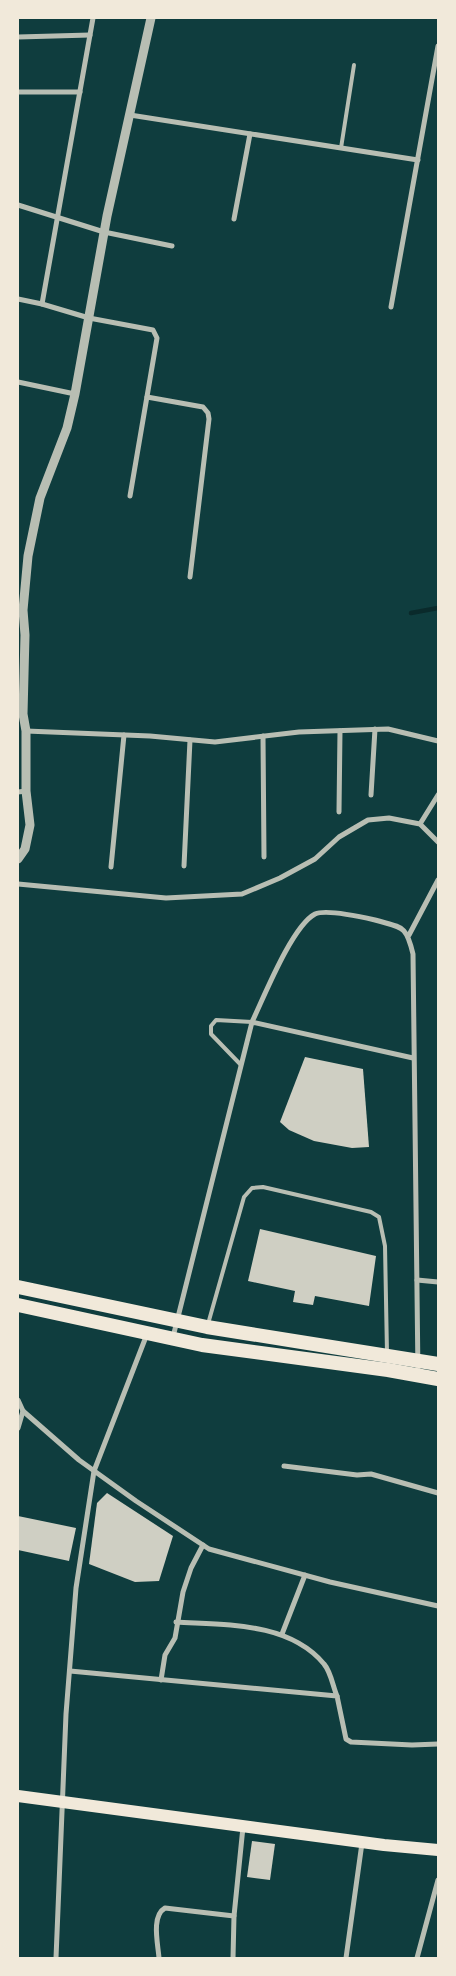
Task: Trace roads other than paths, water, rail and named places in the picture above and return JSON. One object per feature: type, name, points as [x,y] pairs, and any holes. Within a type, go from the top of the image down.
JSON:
[{"type":"highway","points":[[18,1287],[207,1327],[438,1364]]},
{"type":"highway","points":[[18,1304],[202,1345],[388,1370],[438,1379]]},
{"type":"main road","points":[[18,1796],[362,1842],[438,1850]]},
{"type":"street","points":[[42,304],[93,18]]},
{"type":"street","points":[[18,860],[25,849],[30,825],[22,792],[26,731],[20,715],[21,647],[28,556],[40,498],[67,428],[75,394],[104,232],[151,18]]},
{"type":"street","points":[[18,37],[90,35]]},
{"type":"street","points":[[391,307],[438,46]]},
{"type":"street","points":[[18,92],[80,92]]},
{"type":"street","points":[[130,115],[418,160]]},
{"type":"street","points":[[234,219],[250,134]]},
{"type":"street","points":[[18,205],[104,232],[172,246]]},
{"type":"street","points":[[18,299],[89,318],[153,330],[156,333],[157,338],[130,496]]},
{"type":"street","points":[[18,382],[75,394]]},
{"type":"street","points":[[147,397],[203,408],[208,413],[209,419],[190,577]]},
{"type":"street","points":[[371,795],[375,729]]},
{"type":"street","points":[[26,731],[124,735],[215,742],[263,736],[388,729],[438,742]]},
{"type":"street","points":[[339,812],[340,731]]},
{"type":"street","points":[[111,867],[124,735]]},
{"type":"street","points":[[263,736],[264,857]]},
{"type":"street","points":[[184,866],[190,740]]},
{"type":"street","points":[[420,824],[438,794]]},
{"type":"street","points":[[18,884],[166,898],[242,894],[280,878],[315,859],[339,837],[368,820],[389,818],[420,824],[438,842]]},
{"type":"street","points":[[409,935],[438,880]]},
{"type":"street","points":[[172,1339],[252,1022],[290,944],[302,925],[315,914],[328,912],[371,919],[400,927],[409,935],[413,954],[418,1375]]},
{"type":"street","points":[[252,1022],[413,1058]]},
{"type":"street","points":[[417,1280],[438,1282]]},
{"type":"street","points":[[56,1958],[70,1671],[76,1588],[94,1470],[147,1334]]},
{"type":"street","points":[[18,1400],[23,1411],[79,1460],[209,1549],[305,1575],[438,1606]]},
{"type":"street","points":[[18,1428],[23,1411]]},
{"type":"street","points":[[284,1466],[371,1474],[438,1494]]},
{"type":"street","points":[[161,1680],[165,1654],[175,1638],[176,1622],[185,1584],[203,1545]]},
{"type":"street","points":[[282,1634],[305,1575]]},
{"type":"street","points":[[176,1622],[237,1626],[282,1634],[307,1649],[325,1665],[337,1696],[346,1739],[350,1742],[412,1745],[438,1744]]},
{"type":"street","points":[[70,1671],[337,1696]]},
{"type":"street","points":[[233,1958],[234,1916],[243,1826]]},
{"type":"street","points":[[346,1958],[362,1842]]},
{"type":"street","points":[[418,1958],[438,1880]]},
{"type":"street","points":[[159,1958],[157,1918],[160,1911],[165,1908],[234,1916]]},
{"type":"lane","points":[[340,148],[354,65]]},
{"type":"lane","points":[[241,1065],[211,1034],[211,1026],[216,1020],[252,1022]]},
{"type":"lane","points":[[202,1345],[244,1197],[252,1188],[263,1187],[371,1212],[379,1217],[385,1246],[388,1370]]},
{"type":"waterway","points":[[411,613],[438,608]]}]
